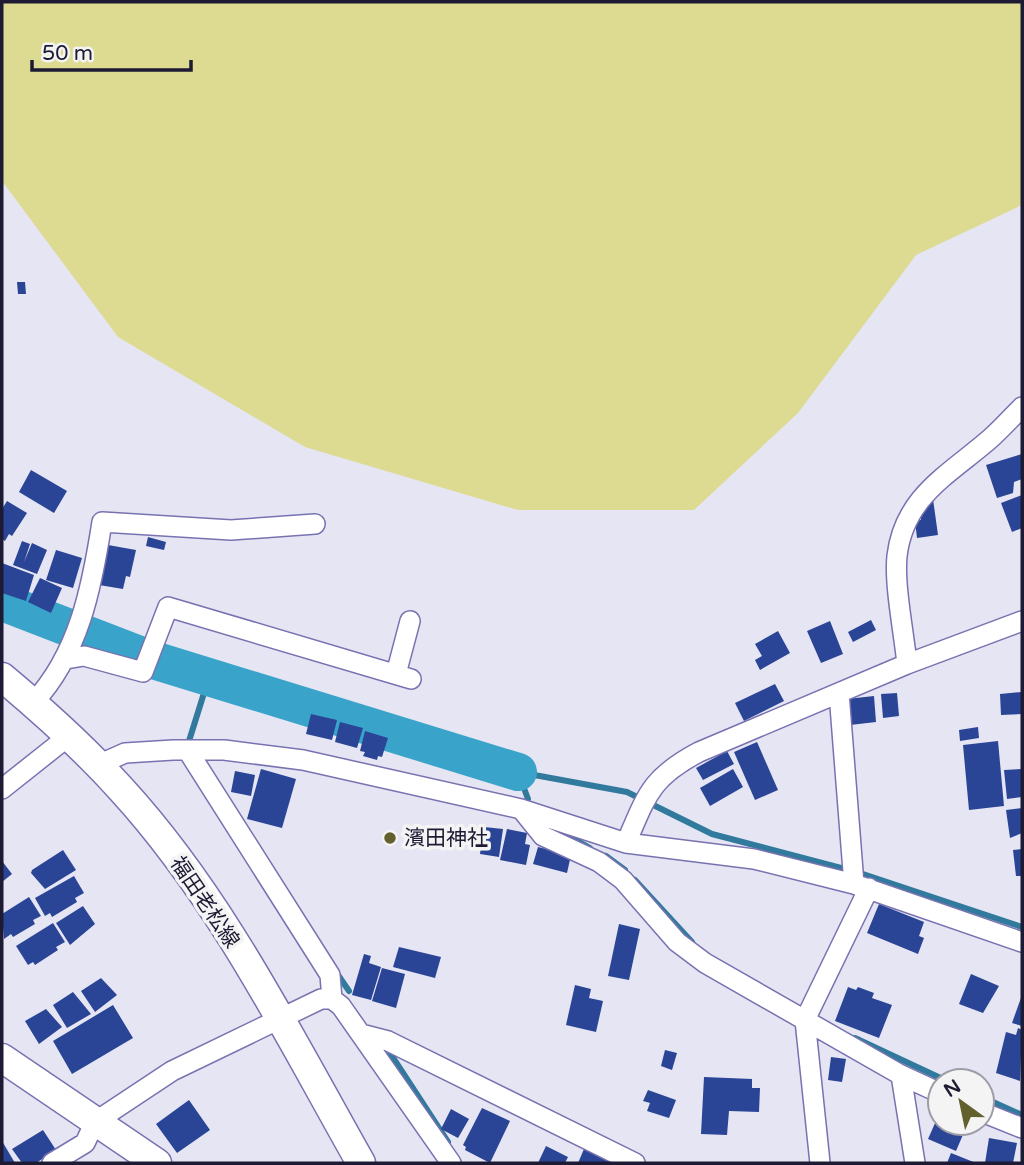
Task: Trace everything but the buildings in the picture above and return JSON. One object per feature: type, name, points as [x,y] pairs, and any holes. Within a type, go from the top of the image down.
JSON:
[{"type":"main road","name":"福田老松線","points":[[2,677],[70,735],[166,844],[203,895],[362,1163]]},
{"type":"main road","points":[[2,1058],[157,1163]]},
{"type":"street","points":[[907,664],[897,559],[902,530],[915,503],[931,484],[992,437],[1022,407]]},
{"type":"street","points":[[33,703],[51,683],[69,651],[94,570],[102,522],[231,530],[315,524]]},
{"type":"street","points":[[69,651],[143,673],[168,607],[403,677],[410,621]]},
{"type":"street","points":[[626,844],[651,787],[672,766],[699,751],[907,664],[1022,621]]},
{"type":"street","points":[[820,1163],[805,1020],[858,879],[839,693]]},
{"type":"street","points":[[2,789],[70,735]]},
{"type":"street","points":[[98,765],[125,753],[224,750],[303,760],[521,809],[626,844],[754,859],[858,879],[1022,942]]},
{"type":"street","points":[[188,751],[330,975],[332,999]]},
{"type":"street","points":[[521,809],[542,836],[599,862],[623,880],[677,942],[705,963],[926,1086]]},
{"type":"street","points":[[52,1163],[85,1143],[95,1122],[172,1071],[278,1018],[321,999],[332,999],[341,1006],[451,1163]]},
{"type":"street","points":[[361,1034],[388,1041],[632,1162]]},
{"type":"street","points":[[901,1074],[915,1163]]},
{"type":"street","points":[[996,1118],[1022,1128]]},
{"type":"shaded area","points":[[2,2],[1022,2],[1022,205],[916,255],[798,413],[694,510],[518,510],[305,447],[118,337],[2,181]]},
{"type":"waterway","points":[[2,602],[150,659],[518,772]]},
{"type":"waterway","points":[[189,741],[209,677]]},
{"type":"waterway","points":[[518,772],[627,792],[712,834],[860,873],[1022,927]]},
{"type":"waterway","points":[[518,772],[528,799]]},
{"type":"waterway","points":[[558,830],[590,848]]},
{"type":"waterway","points":[[606,856],[625,870]]},
{"type":"waterway","points":[[635,880],[692,942]]},
{"type":"waterway","points":[[336,972],[349,991]]},
{"type":"waterway","points":[[855,1038],[926,1071]]},
{"type":"waterway","points":[[388,1050],[448,1142]]},
{"type":"waterway","points":[[996,1103],[1022,1115]]},
{"type":"place","name":"濱田神社","points":[[390,838]]}]
